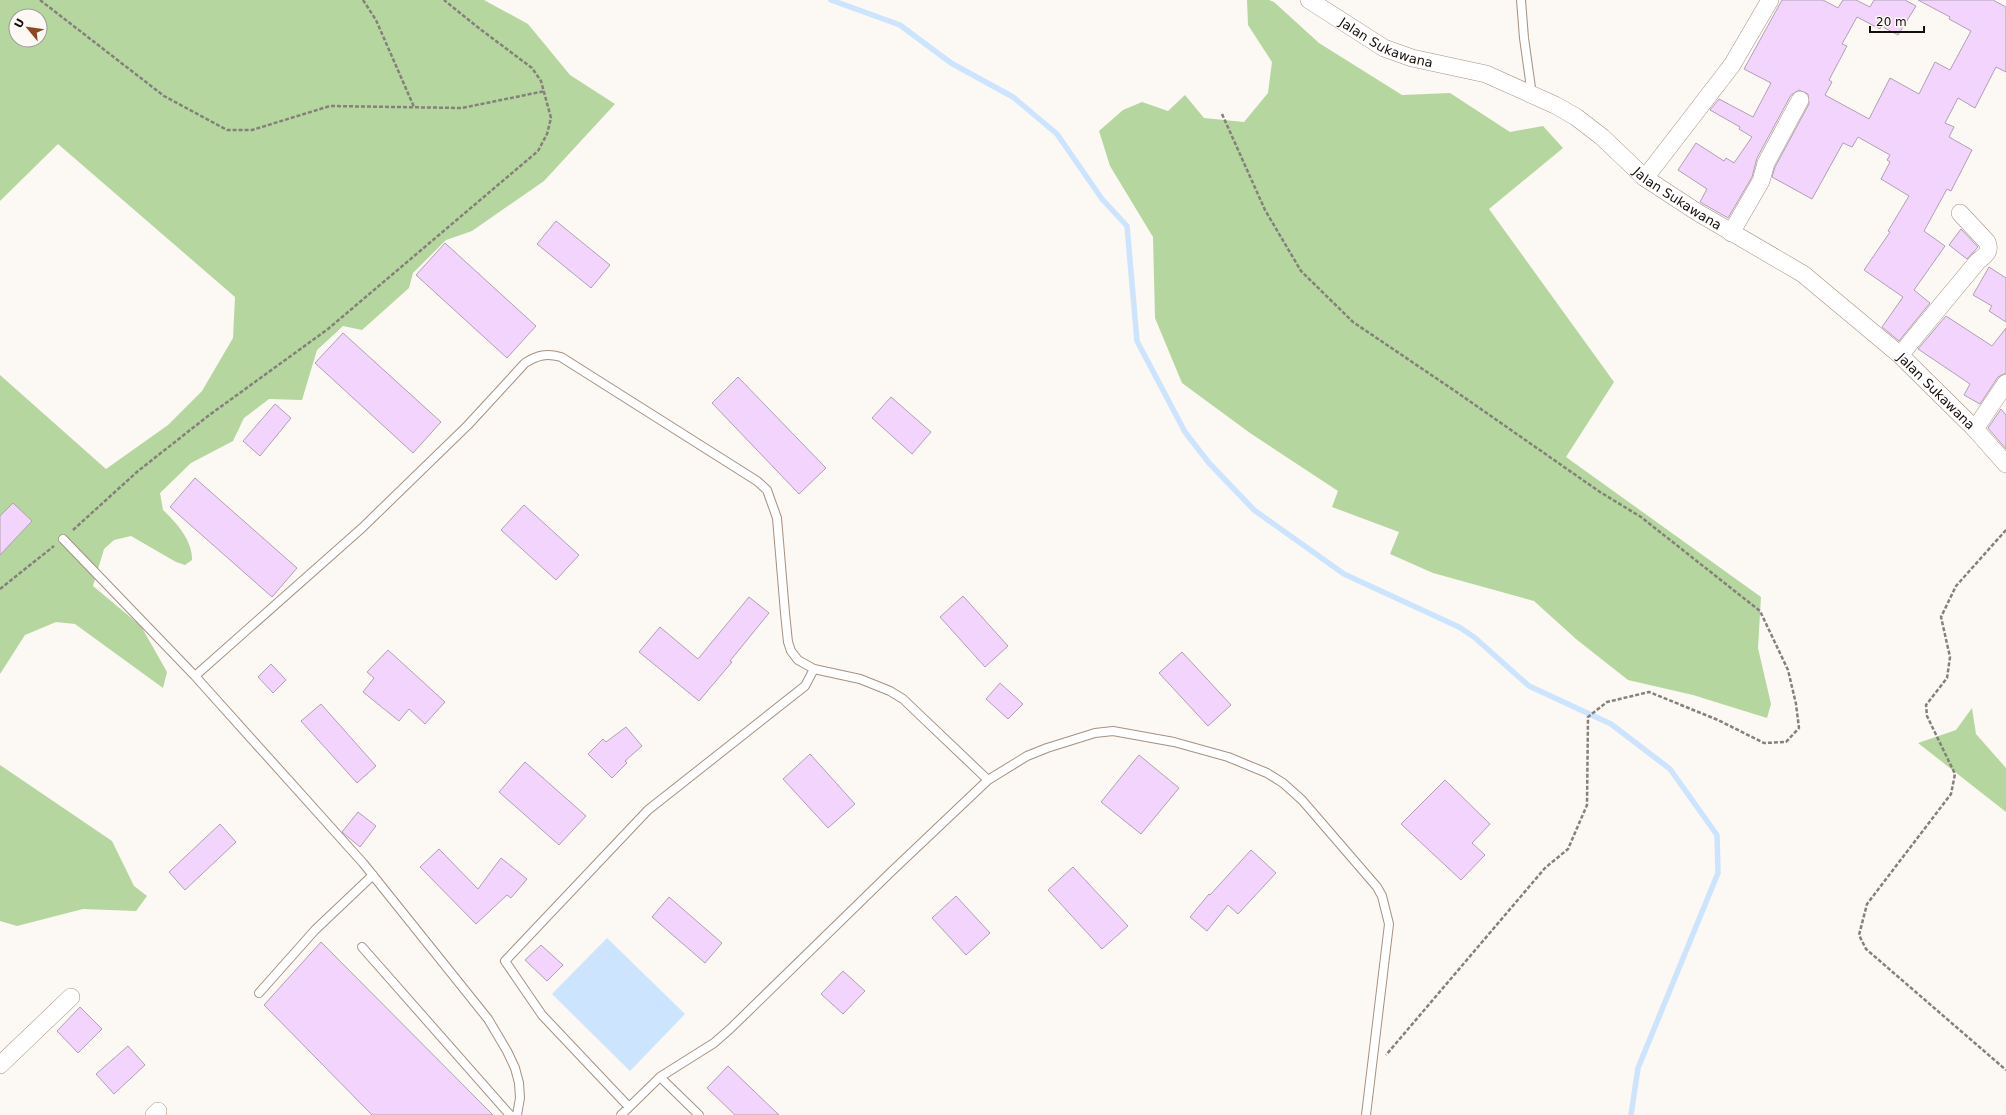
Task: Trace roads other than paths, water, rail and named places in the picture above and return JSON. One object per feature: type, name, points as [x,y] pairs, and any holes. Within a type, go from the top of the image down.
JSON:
[{"type":"street","name":"Jalan Sukawana","points":[[1309,0],[1384,48],[1412,58],[1473,70],[1502,81],[1576,118],[1602,137],[1645,178],[1731,233],[1803,274],[1900,355],[1975,429],[2006,464]]},
{"type":"street","points":[[1645,178],[1732,65],[1770,0]]},
{"type":"street","points":[[1731,233],[1761,181],[1766,163],[1800,100]]},
{"type":"street","points":[[1900,355],[1978,260],[1988,252],[1989,248],[1987,242],[1960,213]]},
{"type":"street","points":[[1975,429],[2006,383]]},
{"type":"street","points":[[0,1065],[71,997]]},
{"type":"lane","points":[[1521,0],[1524,38],[1532,96]]},
{"type":"lane","points":[[195,676],[362,528],[468,425],[525,363],[537,356],[548,354],[561,357],[702,448],[746,473],[767,490],[777,518],[788,642],[791,651],[798,660],[814,668],[860,679],[890,691],[903,699],[988,780]]},
{"type":"lane","points":[[63,539],[195,676],[373,875],[488,1019],[515,1068],[519,1083],[520,1098],[517,1115]]},
{"type":"lane","points":[[629,1107],[542,1015],[505,961],[648,810],[805,686],[814,668]]},
{"type":"lane","points":[[621,1115],[660,1077],[714,1043],[726,1033],[892,870],[988,780],[1027,756],[1047,748],[1095,732],[1113,731],[1174,742],[1228,757],[1246,763],[1283,783],[1302,800],[1369,877],[1382,896],[1389,924],[1366,1115]]},
{"type":"lane","points":[[258,992],[315,930],[373,875]]},
{"type":"lane","points":[[362,947],[510,1115]]},
{"type":"lane","points":[[660,1077],[699,1115]]},
{"type":"water","points":[[607,938],[685,1014],[630,1071],[552,994]]},
{"type":"waterway","points":[[831,0],[900,25],[951,63],[1013,97],[1057,134],[1102,199],[1127,226],[1137,341],[1185,432],[1209,463],[1254,510],[1344,574],[1459,627],[1474,637],[1529,686],[1611,724],[1670,769],[1717,835],[1718,873],[1638,1068],[1631,1115]]}]
